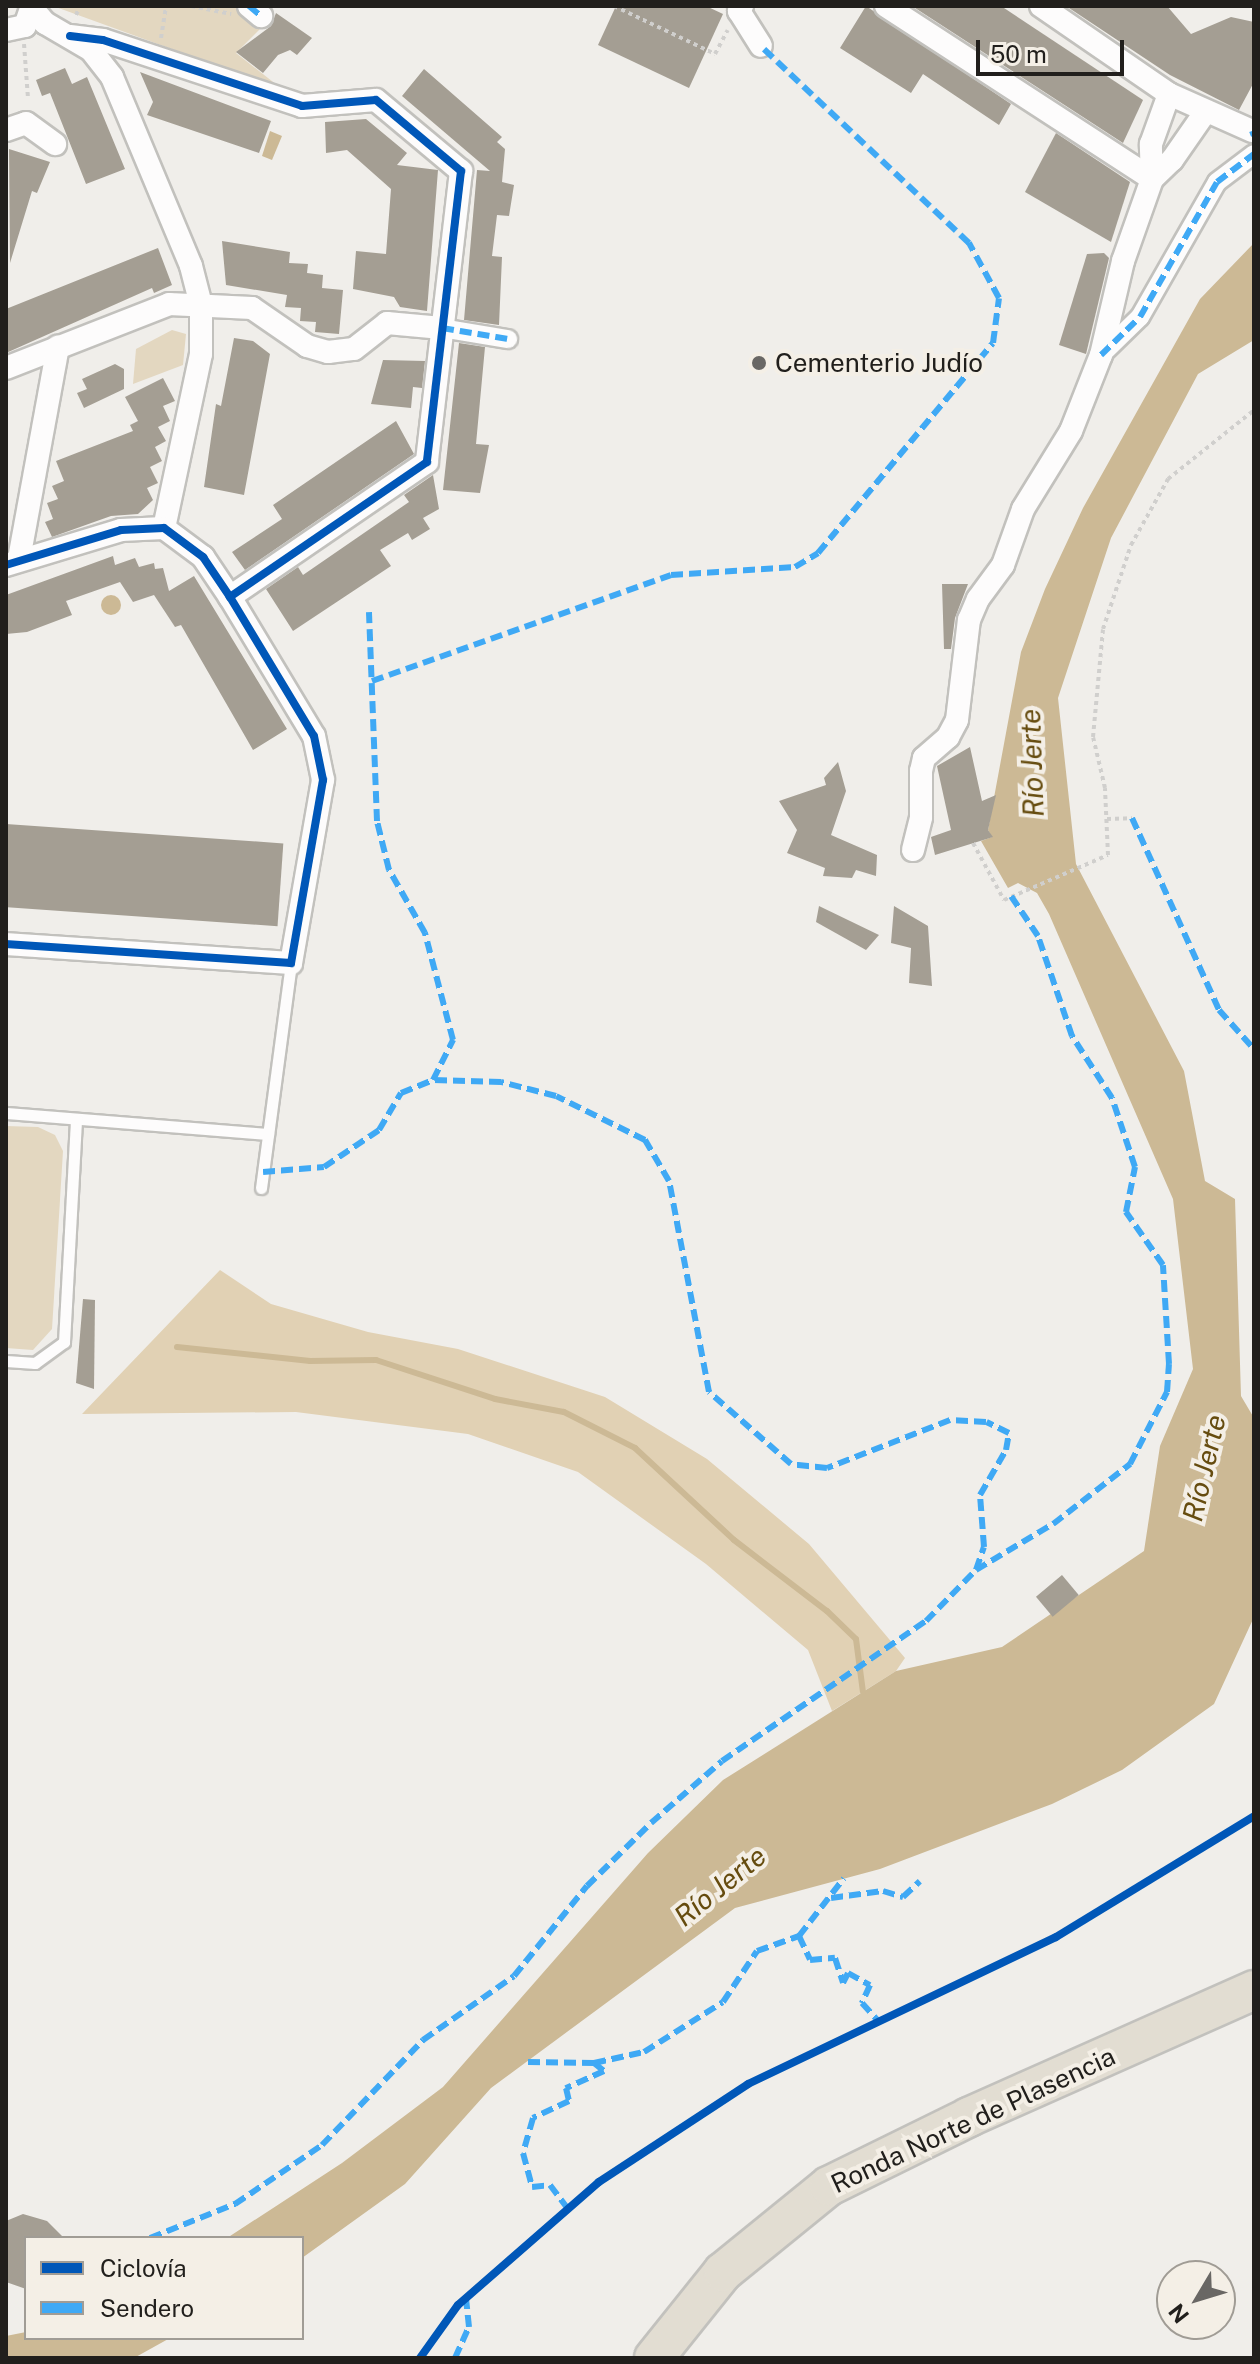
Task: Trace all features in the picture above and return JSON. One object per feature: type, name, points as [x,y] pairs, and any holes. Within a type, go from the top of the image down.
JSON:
[{"type":"highway","name":"Ronda Norte de Plasencia","points":[[654,2358],[723,2272],[829,2186],[969,2117],[1254,1990]]},
{"type":"street","points":[[742,6],[739,11],[761,46]]},
{"type":"street","points":[[886,6],[1152,179]]},
{"type":"street","points":[[1041,6],[1169,94],[1254,138],[1217,182],[1140,317],[1101,355]]},
{"type":"street","points":[[23,18],[67,27],[302,106],[376,100],[461,171],[427,462],[230,597]]},
{"type":"street","points":[[67,27],[91,50],[112,77],[191,266],[201,305],[201,354],[164,528]]},
{"type":"street","points":[[112,77],[114,58],[135,50]]},
{"type":"street","points":[[913,850],[921,817],[924,758],[948,737],[957,720],[973,610],[1003,565],[1023,509],[1071,431],[1101,355],[1123,261],[1152,179],[1151,144],[1169,94]]},
{"type":"street","points":[[1152,179],[1172,160],[1204,114]]},
{"type":"street","points":[[6,130],[26,123],[55,144]]},
{"type":"street","points":[[6,368],[169,304],[266,313],[307,346],[328,352],[354,349],[387,323],[508,339]]},
{"type":"street","points":[[58,347],[12,562],[121,530],[164,528],[203,557],[314,736],[321,762],[321,801],[292,956]]},
{"type":"street","points":[[6,931],[292,956]]},
{"type":"street","points":[[6,944],[292,956]]},
{"type":"lane","points":[[261,1188],[292,956]]},
{"type":"lane","points":[[6,1113],[268,1134]]},
{"type":"lane","points":[[6,1361],[35,1363],[64,1342],[76,1119]]},
{"type":"path","points":[[67,27],[80,6]]},
{"type":"path","points":[[159,44],[166,6]]},
{"type":"path","points":[[191,6],[249,12]]},
{"type":"path","points":[[614,6],[715,54]]},
{"type":"path","points":[[23,18],[28,98]]},
{"type":"path","points":[[973,843],[1004,900],[1104,857],[1110,850],[1093,737],[1103,629],[1131,545],[1168,479],[1254,410]]},
{"type":"path","points":[[1107,819],[1132,818]]},
{"type":"shaded area","points":[[53,6],[239,6],[262,27],[236,53],[282,89]]},
{"type":"shaded area","points":[[172,330],[186,334],[183,365],[133,384],[136,349]]},
{"type":"shaded area","points":[[6,1126],[38,1127],[55,1135],[63,1151],[52,1329],[33,1350],[6,1348]]},
{"type":"shaded area","points":[[220,1270],[271,1304],[368,1332],[458,1349],[605,1397],[707,1459],[809,1544],[905,1658],[896,1671],[832,1711],[808,1650],[706,1564],[578,1472],[468,1434],[296,1412],[82,1414]]},
{"type":"water","points":[[270,131],[282,136],[272,160],[262,156]]},
{"type":"water","name":"Río Jerte","points":[[1254,243],[1254,340],[1198,374],[1111,538],[1058,698],[1076,864],[1184,1071],[1205,1181],[1235,1199],[1241,1396],[1254,1418],[1254,1617],[1214,1704],[1122,1770],[1052,1804],[880,1869],[735,1908],[491,2088],[405,2184],[304,2257],[304,2236],[230,2236],[342,2163],[443,2087],[648,1853],[723,1780],[896,1671],[1002,1647],[1144,1551],[1160,1446],[1193,1369],[1173,1199],[1049,914],[1037,893],[1018,883],[1008,888],[981,841],[992,837],[988,830],[1021,652],[1045,589],[1083,508],[1200,299]]},
{"type":"water","points":[[111,595],[118,598],[121,605],[118,612],[111,615],[104,612],[101,605],[104,598]]},
{"type":"water","points":[[24,2332],[24,2340],[166,2340],[134,2358],[6,2358],[6,2336]]},
{"type":"building","points":[[616,6],[706,6],[723,14],[689,88],[598,45]]},
{"type":"building","points":[[866,6],[1011,104],[999,125],[923,74],[911,93],[840,48]]},
{"type":"building","points":[[912,6],[1001,6],[1143,100],[1123,143]]},
{"type":"building","points":[[1066,6],[1167,6],[1191,34],[1231,17],[1254,22],[1254,82],[1239,110],[1170,75]]},
{"type":"building","points":[[276,13],[312,38],[297,55],[290,50],[278,55],[263,73],[236,52],[271,26]]},
{"type":"building","points":[[65,68],[72,84],[87,77],[125,169],[86,184],[50,93],[42,96],[36,80]]},
{"type":"building","points":[[424,69],[502,137],[497,142],[505,149],[502,182],[514,185],[509,216],[497,215],[492,256],[502,257],[499,325],[464,320],[477,170],[490,171],[402,96]]},
{"type":"building","points":[[140,72],[271,121],[259,153],[147,115],[153,102]]},
{"type":"building","points":[[366,119],[407,153],[397,165],[438,170],[427,311],[400,307],[394,297],[353,289],[356,251],[386,254],[391,189],[347,150],[326,153],[325,122]]},
{"type":"building","points":[[1056,133],[1130,182],[1111,242],[1025,192]]},
{"type":"building","points":[[9,149],[50,162],[37,193],[32,191],[10,263]]},
{"type":"building","points":[[222,241],[290,252],[289,263],[308,264],[307,273],[323,275],[322,288],[343,290],[339,334],[315,332],[316,322],[300,321],[301,308],[285,307],[287,295],[226,285]]},
{"type":"building","points":[[158,248],[172,285],[154,293],[152,288],[6,353],[6,309]]},
{"type":"building","points":[[1104,253],[1109,258],[1086,354],[1059,345],[1087,254]]},
{"type":"building","points":[[234,338],[253,341],[270,354],[244,495],[204,487],[216,404],[221,406]]},
{"type":"building","points":[[459,343],[485,347],[476,444],[489,445],[480,493],[443,490]]},
{"type":"building","points":[[383,360],[425,361],[422,388],[413,387],[411,408],[371,404]]},
{"type":"building","points":[[115,364],[124,369],[124,389],[84,408],[77,393],[87,389],[82,379]]},
{"type":"building","points":[[163,378],[175,401],[163,406],[170,421],[158,427],[166,441],[155,447],[162,461],[150,467],[158,483],[147,488],[153,500],[138,514],[111,516],[52,537],[45,522],[53,519],[47,503],[58,499],[52,486],[64,481],[56,461],[133,431],[130,425],[138,421],[125,397]]},
{"type":"building","points":[[396,421],[414,454],[245,570],[232,552],[282,519],[273,505]]},
{"type":"building","points":[[433,475],[439,509],[423,518],[430,529],[412,540],[408,533],[380,550],[391,566],[293,631],[266,589],[298,567],[303,575],[409,502],[404,495]]},
{"type":"building","points":[[113,556],[115,565],[135,558],[139,567],[154,563],[155,569],[163,568],[169,591],[194,576],[287,729],[253,750],[181,625],[175,627],[154,595],[133,602],[120,582],[66,601],[72,615],[27,632],[6,634],[6,595]]},
{"type":"building","points":[[942,584],[968,584],[955,618],[951,649],[944,649]]},
{"type":"building","points":[[970,747],[982,801],[996,795],[988,830],[993,837],[935,855],[931,837],[951,830],[937,766]]},
{"type":"building","points":[[838,762],[846,791],[831,835],[877,855],[876,876],[856,870],[852,878],[823,876],[825,868],[787,853],[797,830],[779,801],[826,785],[824,778]]},
{"type":"building","points":[[6,824],[283,843],[278,926],[6,907]]},
{"type":"building","points":[[819,906],[879,935],[866,950],[816,922]]},
{"type":"building","points":[[894,906],[928,926],[932,986],[909,983],[911,948],[891,943]]},
{"type":"building","points":[[83,1299],[95,1300],[94,1389],[76,1383]]},
{"type":"building","points":[[1062,1575],[1079,1595],[1053,1617],[1036,1597]]},
{"type":"building","points":[[23,2214],[47,2221],[62,2236],[24,2236],[24,2288],[6,2282],[6,2221]]},
{"type":"waterway","points":[[177,1347],[310,1361],[376,1360],[495,1399],[564,1412],[635,1448],[734,1540],[827,1611],[856,1639],[863,1692]]},
{"type":"marked path","points":[[249,6],[261,16]]},
{"type":"marked path","points":[[372,681],[671,575],[795,567],[818,553],[993,343],[999,298],[969,243],[761,46]]},
{"type":"marked path","points":[[1252,131],[1254,136]]},
{"type":"marked path","points":[[1101,355],[1140,317],[1217,182],[1254,154]]},
{"type":"marked path","points":[[442,328],[508,339]]},
{"type":"marked path","points":[[263,1172],[324,1167],[379,1130],[401,1093],[433,1080],[453,1040],[425,933],[389,870],[377,821],[369,612]]},
{"type":"marked path","points":[[1132,818],[1219,1010],[1254,1049]]},
{"type":"marked path","points":[[976,1570],[1053,1524],[1130,1464],[1167,1392],[1169,1364],[1163,1265],[1126,1212],[1135,1167],[1112,1098],[1072,1036],[1038,936],[1011,896]]},
{"type":"marked path","points":[[155,2236],[235,2204],[322,2145],[423,2040],[514,1976],[587,1886],[651,1823],[722,1761],[926,1621],[976,1570],[984,1547],[980,1495],[1006,1450],[1009,1433],[986,1422],[950,1420],[827,1468],[791,1464],[709,1392],[669,1181],[645,1140],[556,1096],[501,1082],[433,1080]]},
{"type":"marked path","points":[[594,2063],[644,2052],[723,2002],[757,1951],[799,1936],[844,1878]]},
{"type":"marked path","points":[[831,1898],[883,1891],[903,1897],[920,1881]]},
{"type":"marked path","points":[[799,1936],[810,1960],[835,1958],[843,1983],[848,1973],[870,1985],[862,2003],[879,2022]]},
{"type":"marked path","points":[[528,2062],[594,2063],[604,2071],[566,2088],[569,2101],[533,2118],[523,2153],[532,2187],[550,2185],[568,2209]]},
{"type":"marked path","points":[[455,2358],[469,2327],[466,2298]]},
{"type":"cycle path","points":[[70,36],[103,40],[302,106],[376,100],[461,171],[427,462],[230,597]]},
{"type":"cycle path","points":[[6,565],[121,530],[164,528],[203,557],[230,597],[314,736],[323,780],[291,963],[6,944]]},
{"type":"cycle path","points":[[420,2358],[458,2305],[599,2182],[748,2084],[1056,1937],[1254,1816]]},
{"type":"place","name":"Cementerio Judío","points":[[759,363]]}]
